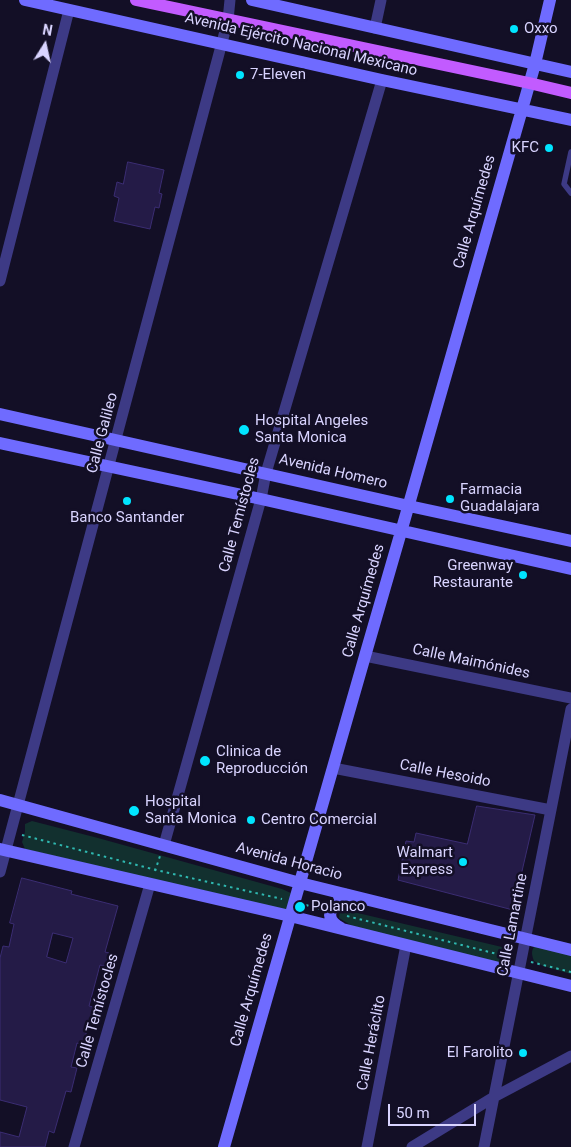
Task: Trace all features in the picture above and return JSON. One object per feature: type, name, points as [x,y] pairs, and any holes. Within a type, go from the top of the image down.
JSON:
[{"type":"main road","name":"Avenida Ejército Nacional Mexicano","points":[[136,0],[571,93]]},
{"type":"street","name":"Avenida Ejército Nacional Mexicano","points":[[25,0],[382,80],[571,120]]},
{"type":"street","name":"Calle Galileo","points":[[0,872],[3,850],[18,804],[228,20],[230,0]]},
{"type":"street","points":[[252,0],[571,72]]},
{"type":"street","points":[[375,28],[381,0]]},
{"type":"street","name":"Calle Arquímedes","points":[[224,1147],[535,64],[550,0]]},
{"type":"street","points":[[0,281],[69,10]]},
{"type":"street","name":"Calle Temístocles","points":[[164,845],[261,499],[266,474],[382,80]]},
{"type":"street","name":"Avenida Homero","points":[[0,414],[571,541]]},
{"type":"street","points":[[0,443],[261,499],[571,569]]},
{"type":"street","name":"Calle Maimónides","points":[[365,656],[571,698]]},
{"type":"street","name":"Calle Lamartine","points":[[484,1147],[571,709]]},
{"type":"street","name":"Calle Hesoido","points":[[332,768],[551,810]]},
{"type":"street","name":"Avenida Horacio","points":[[0,800],[300,883],[571,950]]},
{"type":"street","points":[[3,850],[290,916],[571,986]]},
{"type":"street","name":"Calle Temístocles","points":[[74,1147],[150,884]]},
{"type":"street","points":[[341,929],[334,925],[330,912],[332,906],[345,894]]},
{"type":"street","name":"Calle Heráclito","points":[[367,1147],[406,945]]},
{"type":"street","points":[[412,1147],[494,1097],[571,1056]]},
{"type":"lane","points":[[571,152],[564,184],[571,193]]},
{"type":"path","points":[[150,884],[164,845]]},
{"type":"green space","points":[[32,821],[282,889],[293,894],[289,912],[25,849],[22,842],[25,824]]},
{"type":"green space","points":[[345,910],[502,947],[499,965],[352,926],[339,918],[340,911]]},
{"type":"green space","points":[[537,944],[571,951],[571,974],[543,966],[534,961],[532,951]]},
{"type":"building","points":[[128,162],[164,170],[159,193],[162,194],[159,208],[155,207],[150,229],[114,221],[119,198],[114,196],[117,182],[123,184]]},
{"type":"building","name":"Walmart Express","points":[[477,806],[535,815],[513,910],[398,880],[406,841],[414,842],[416,833],[467,844]]},
{"type":"building","points":[[22,878],[72,891],[71,894],[118,906],[105,952],[109,953],[105,966],[100,965],[89,1006],[93,1007],[83,1045],[77,1043],[71,1067],[77,1068],[71,1092],[66,1091],[54,1133],[49,1131],[45,1147],[0,1147],[0,1132],[19,1137],[27,1107],[0,1100],[0,958],[3,946],[9,947],[14,924],[10,923]],"holes":[[[53,933],[73,938],[66,963],[47,957]]]},
{"type":"place","name":"Oxxo","points":[[514,29]]},
{"type":"place","name":"7-Eleven","points":[[240,75]]},
{"type":"place","name":"KFC","points":[[549,148]]},
{"type":"place","name":"Hospital Angeles Santa Monica","points":[[244,430]]},
{"type":"place","name":"Farmacia Guadalajara","points":[[450,499]]},
{"type":"place","name":"Banco Santander","points":[[127,501]]},
{"type":"place","name":"Greenway Restaurante","points":[[523,575]]},
{"type":"place","name":"Clinica de Reproducción","points":[[205,761]]},
{"type":"place","name":"Hospital Santa Monica","points":[[134,811]]},
{"type":"place","name":"Centro Comercial","points":[[251,820]]},
{"type":"place","name":"Walmart Express","points":[[463,862]]},
{"type":"place","name":"Polanco","points":[[300,907]]},
{"type":"place","name":"El Farolito","points":[[523,1053]]}]
